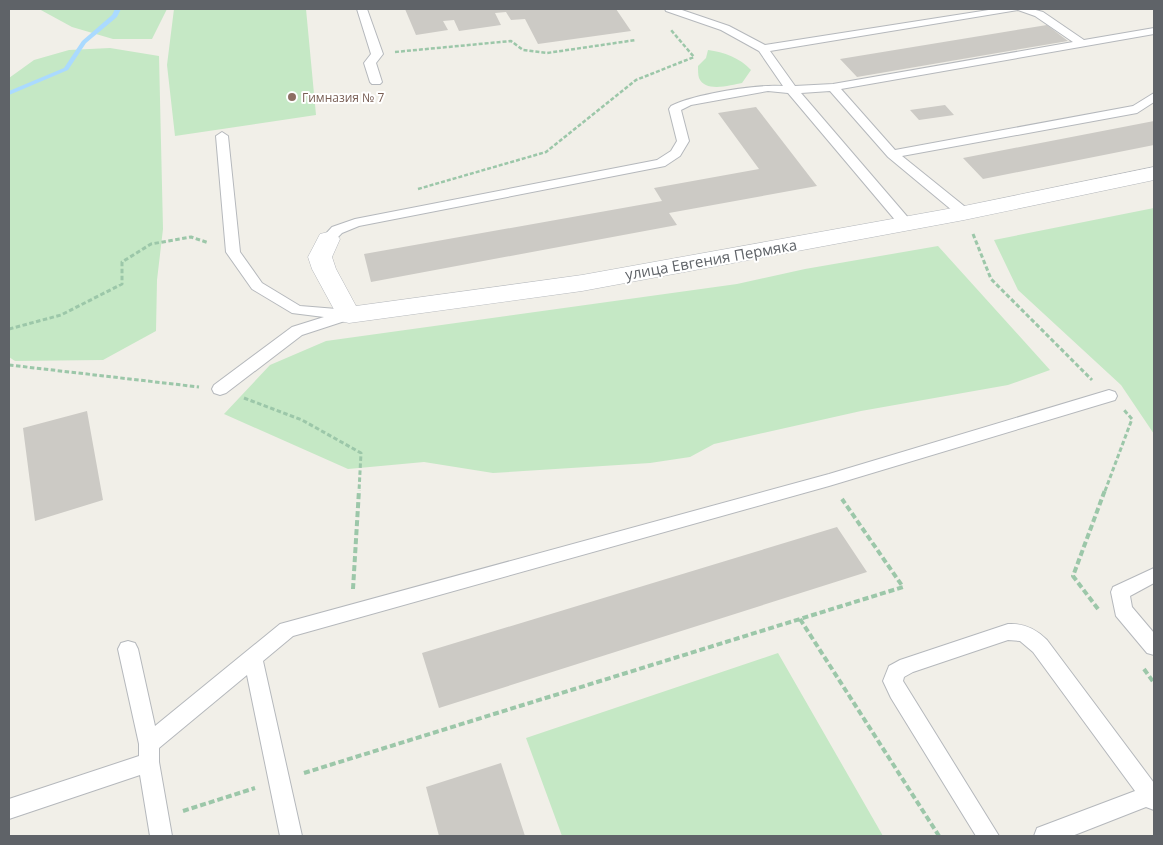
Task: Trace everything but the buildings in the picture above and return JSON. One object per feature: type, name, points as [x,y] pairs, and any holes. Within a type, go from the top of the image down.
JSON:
[{"type":"street","name":"улица Евгения Пермяка","points":[[349,315],[582,283],[964,213],[1154,174]]},
{"type":"street","points":[[328,239],[320,257],[324,269],[349,315]]},
{"type":"lane","points":[[362,9],[377,54],[370,63],[376,82]]},
{"type":"lane","points":[[763,49],[1013,9]]},
{"type":"lane","points":[[1022,9],[1039,14],[1080,42]]},
{"type":"lane","points":[[679,10],[725,28],[763,49],[792,90],[906,224]]},
{"type":"lane","points":[[328,239],[337,230],[385,218],[661,163],[676,153],[683,141],[675,109],[688,102],[768,88],[792,90],[834,87],[1080,42],[1153,32]]},
{"type":"lane","points":[[834,87],[892,154],[964,213]]},
{"type":"lane","points":[[892,154],[1137,109],[1154,97]]},
{"type":"lane","points":[[222,136],[233,252],[257,286],[297,310],[349,315]]},
{"type":"lane","points":[[220,389],[297,331],[349,315]]},
{"type":"lane","points":[[9,809],[149,753],[253,658],[287,630],[829,480],[1109,396]]},
{"type":"lane","points":[[1154,575],[1120,592],[1123,610],[1154,647]]},
{"type":"lane","points":[[988,836],[893,681],[896,672],[907,666],[1008,632],[1021,631],[1032,637],[1040,646],[1152,798],[1045,836]]},
{"type":"lane","points":[[128,649],[149,753],[161,827]]},
{"type":"lane","points":[[253,658],[291,836]]},
{"type":"path","points":[[385,218],[402,193],[546,152],[636,80],[694,57],[671,30]]},
{"type":"path","points":[[377,54],[511,41],[523,50],[547,53],[636,40]]},
{"type":"path","points":[[964,213],[991,280],[1132,419],[1073,576],[1102,614]]},
{"type":"path","points":[[9,329],[62,315],[122,284],[122,262],[151,244],[191,237],[233,252]]},
{"type":"path","points":[[9,365],[220,389],[302,420],[361,453],[352,612]]},
{"type":"path","points":[[161,827],[279,781],[903,587],[829,480]]},
{"type":"path","points":[[800,619],[938,836]]},
{"type":"path","points":[[1143,668],[1154,683]]},
{"type":"green space","points":[[39,9],[167,9],[152,39],[113,39],[72,27]]},
{"type":"green space","points":[[174,9],[306,9],[316,115],[175,136],[167,65]]},
{"type":"green space","points":[[110,48],[159,56],[163,229],[157,280],[156,331],[103,360],[15,361],[9,357],[9,78],[34,60],[69,50]]},
{"type":"green space","points":[[708,50],[731,56],[751,70],[742,83],[712,87],[702,83],[698,74],[698,66],[706,58]]},
{"type":"green space","points":[[1154,208],[1154,434],[1121,385],[1018,290],[994,240]]},
{"type":"green space","points":[[938,246],[1050,370],[1008,385],[861,411],[714,444],[690,457],[650,463],[493,473],[424,462],[348,469],[224,414],[270,365],[326,341],[737,284],[805,269]]},
{"type":"green space","points":[[778,653],[883,836],[562,836],[526,738]]},
{"type":"waterway","points":[[9,93],[66,69],[84,42],[115,16],[118,9]]},
{"type":"place","name":"Гимназия № 7","points":[[292,97]]}]
